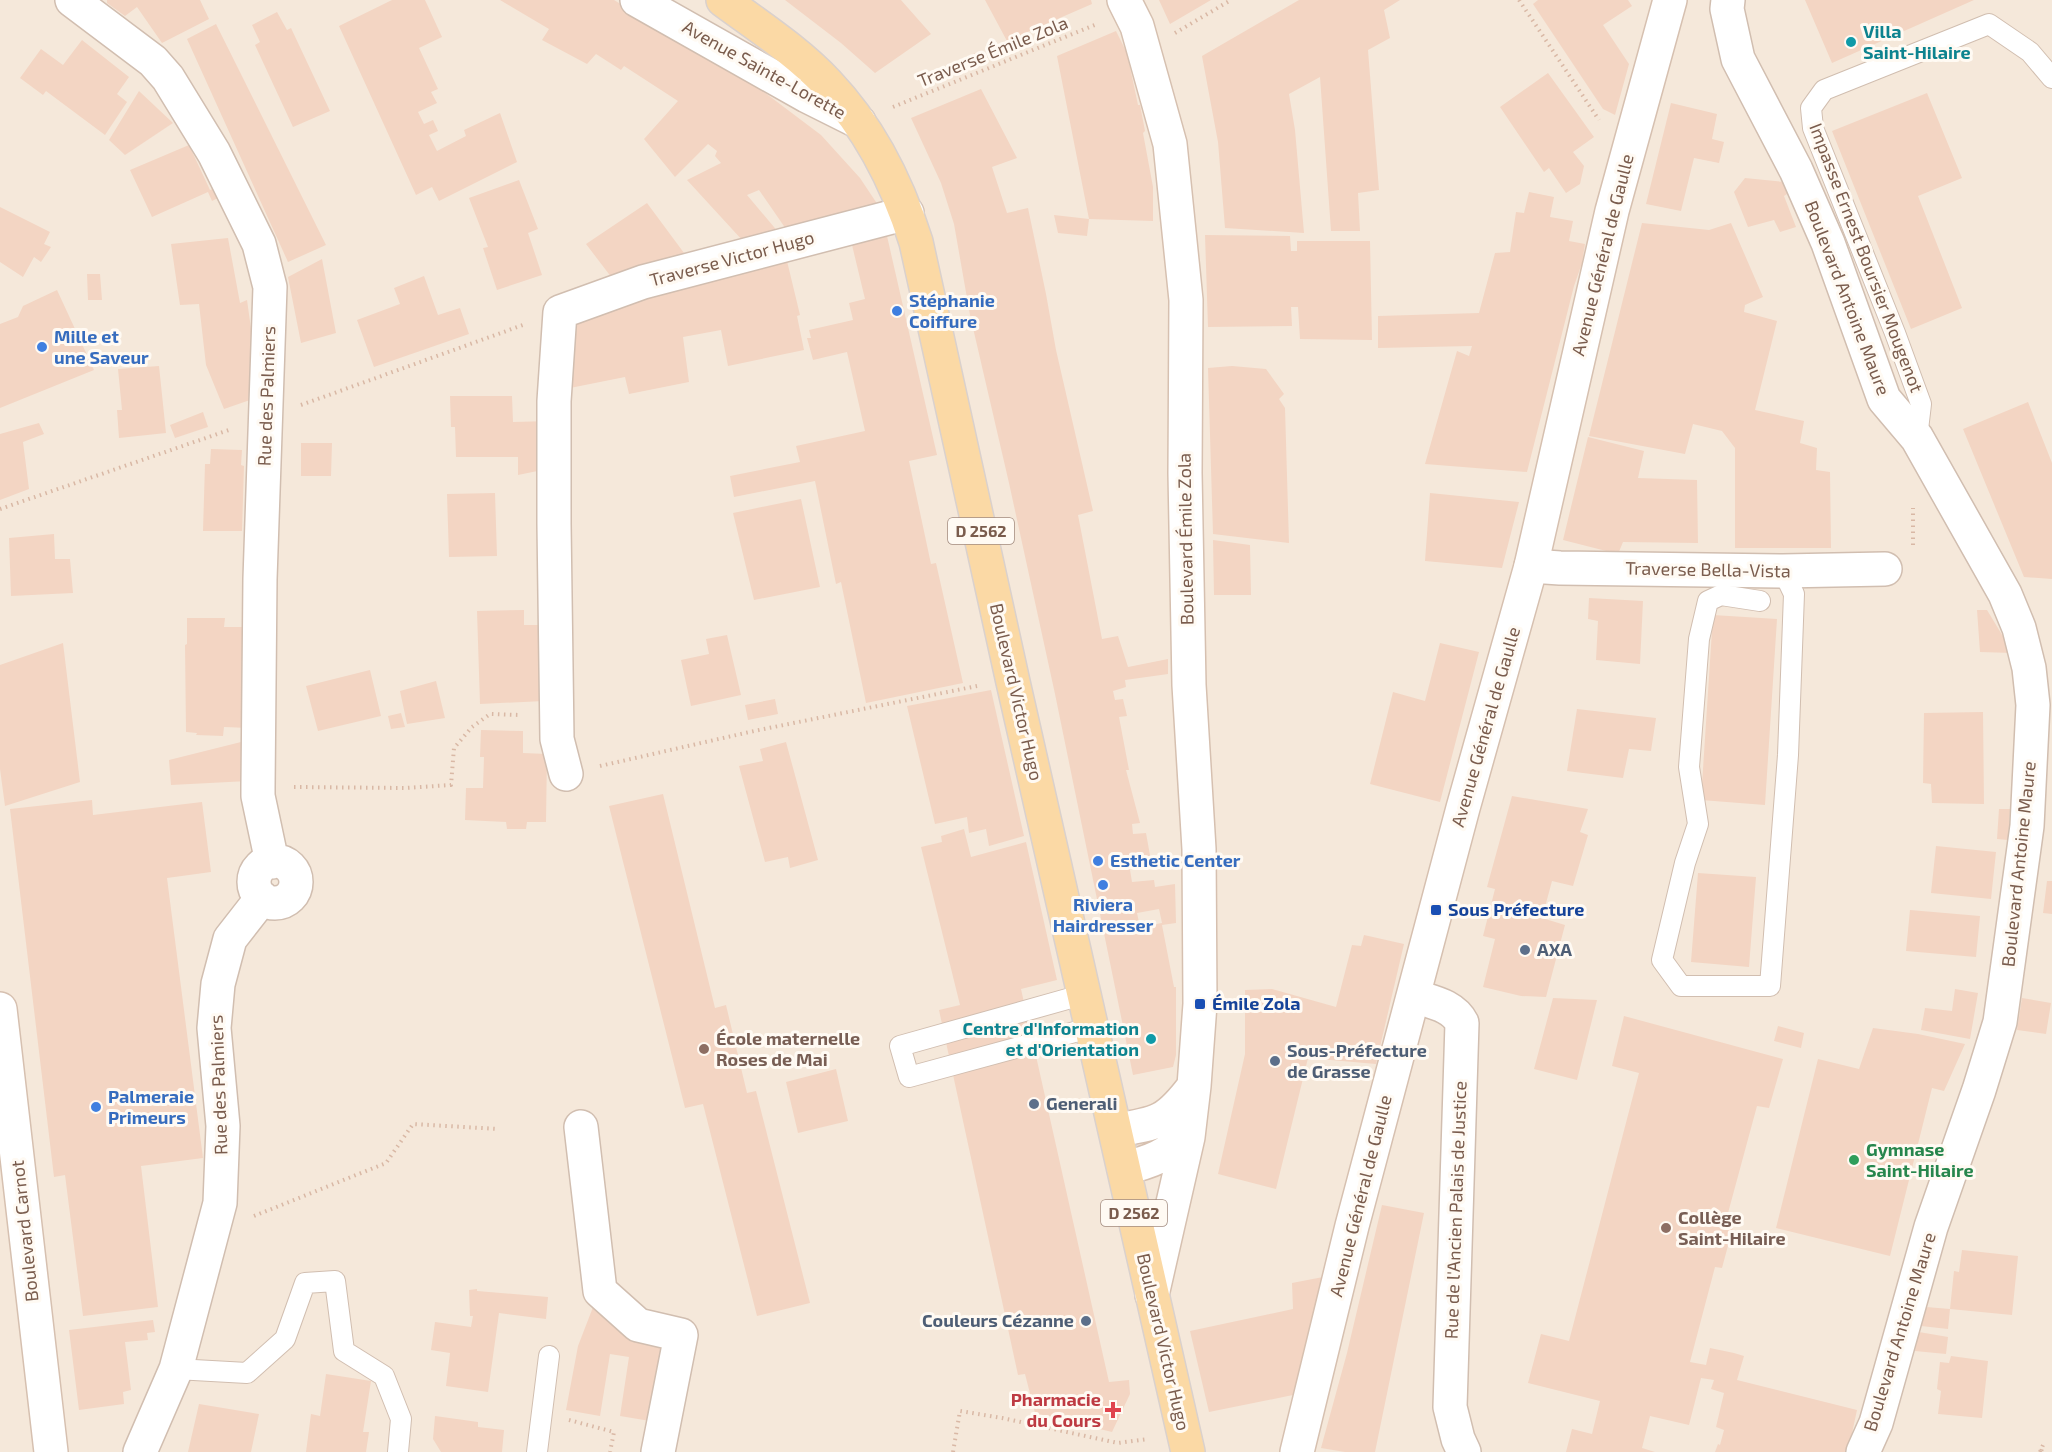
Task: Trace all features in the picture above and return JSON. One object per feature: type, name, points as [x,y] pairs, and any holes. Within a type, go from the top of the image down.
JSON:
[{"type":"main road","name":"Boulevard Victor Hugo","points":[[723,0],[799,57],[827,83],[859,122],[892,180],[907,213],[916,242],[1013,682],[1188,1452]]},
{"type":"street","name":"Rue des Palmiers","points":[[72,0],[153,61],[168,78],[214,153],[259,244],[270,287],[260,579],[258,796],[272,862],[259,869],[256,875],[256,889],[262,898],[230,939],[218,984],[214,1028],[223,1126],[220,1203],[176,1369],[140,1452]]},
{"type":"street","name":"Avenue Sainte-Lorette","points":[[637,0],[807,96],[859,122]]},
{"type":"street","name":"Avenue Général de Gaulle","points":[[1297,1452],[1352,1226],[1462,808],[1531,566],[1612,211],[1670,0]]},
{"type":"street","name":"Boulevard Antoine Maure","points":[[1728,0],[1727,9],[1738,59],[1796,170],[1828,243],[1884,399],[1917,438],[2005,594],[2019,628],[2029,668],[2033,705],[2026,826],[2000,1022],[1932,1227],[1876,1423],[1863,1452]]},
{"type":"street","name":"Boulevard Émile Zola","points":[[1130,13],[1170,144],[1185,300],[1189,685],[1199,861],[1200,1004],[1194,1086],[1188,1137],[1152,1295]]},
{"type":"street","name":"Traverse Victor Hugo","points":[[566,774],[557,739],[554,524],[554,401],[560,312],[643,282],[907,213]]},
{"type":"street","name":"Traverse Bella-Vista","points":[[1531,566],[1783,571],[1885,569]]},
{"type":"street","name":"Rue de l'Ancien Palais de Justice","points":[[1414,996],[1451,1009],[1458,1014],[1462,1023],[1450,1407],[1458,1439],[1464,1452]]},
{"type":"street","name":"Boulevard Carnot","points":[[0,1009],[51,1452]]},
{"type":"street","points":[[1116,1130],[1146,1125],[1164,1119],[1179,1106],[1194,1086]]},
{"type":"street","points":[[581,1127],[600,1291],[638,1325],[681,1335],[658,1452]]},
{"type":"street","points":[[1124,1168],[1148,1163],[1167,1154],[1188,1137]]},
{"type":"lane","name":"Impasse Ernest Boursier Mougenot","points":[[1917,438],[1921,404],[1813,128],[1811,108],[1824,90],[1989,24],[2030,52],[2052,78]]},
{"type":"lane","points":[[1760,600],[1721,595],[1708,601],[1699,639],[1689,767],[1698,824],[1685,863],[1662,960],[1681,986],[1770,986],[1788,755],[1794,606],[1794,594],[1783,571]]},
{"type":"lane","points":[[1085,994],[900,1046],[909,1077],[1093,1027]]},
{"type":"lane","points":[[176,1369],[247,1373],[285,1339],[305,1283],[335,1281],[344,1351],[384,1377],[401,1419],[398,1452]]},
{"type":"lane","points":[[537,1452],[549,1356]]},
{"type":"path","name":"Traverse Émile Zola","points":[[859,122],[1113,18],[1130,13],[1171,35],[1231,0]]},
{"type":"path","points":[[1519,0],[1603,125],[1631,143]]},
{"type":"path","points":[[1885,569],[1913,568],[1913,501]]},
{"type":"path","points":[[566,774],[754,731],[981,685],[1013,682]]},
{"type":"path","points":[[258,787],[405,788],[451,785],[454,748],[472,726],[490,714],[530,716]]},
{"type":"path","points":[[214,1223],[238,1206],[248,1219],[386,1163],[413,1124],[498,1129]]},
{"type":"path","points":[[953,1452],[960,1411],[1118,1443]]},
{"type":"path","points":[[542,1413],[614,1432],[610,1452]]},
{"type":"shaded area","points":[[0,0],[2052,0],[2052,1452],[0,1452]]},
{"type":"building","points":[[107,0],[200,0],[209,19],[162,43],[137,7],[125,16],[107,3]]},
{"type":"building","points":[[392,0],[425,0],[442,37],[419,48],[438,89],[431,92],[437,103],[418,112],[424,124],[433,120],[438,131],[429,135],[437,151],[466,136],[464,130],[500,113],[517,162],[439,201],[432,187],[416,195],[339,26]]},
{"type":"building","points":[[500,0],[614,0],[760,89],[821,135],[860,178],[876,202],[879,211],[788,232],[759,190],[747,195],[779,233],[743,241],[687,180],[721,163],[715,156],[717,151],[708,144],[675,177],[644,139],[678,101],[624,66],[621,70],[596,54],[587,64],[542,40],[549,29]]},
{"type":"building","points":[[785,0],[901,0],[931,34],[875,73],[841,43]]},
{"type":"building","points":[[985,0],[1091,0],[1092,4],[1007,41]]},
{"type":"building","points":[[1159,0],[1211,0],[1170,24]]},
{"type":"building","points":[[1299,0],[1400,0],[1384,10],[1390,38],[1368,50],[1379,190],[1358,193],[1360,231],[1331,231],[1320,77],[1289,94],[1295,130],[1304,233],[1225,228],[1218,142],[1202,56]]},
{"type":"building","points":[[1538,0],[1628,0],[1632,6],[1603,25],[1629,64],[1615,115],[1603,109],[1533,4]]},
{"type":"building","name":"Villa Saint-Hilaire","points":[[1805,0],[1974,0],[1832,63]]},
{"type":"building","points":[[277,12],[287,30],[291,28],[330,111],[293,127],[255,45],[260,42],[252,25]]},
{"type":"building","points":[[216,24],[326,245],[288,262],[187,39]]},
{"type":"building","points":[[1116,31],[1127,53],[1138,105],[1140,105],[1153,187],[1153,221],[1089,219],[1057,56]]},
{"type":"building","points":[[82,40],[129,77],[117,94],[127,102],[105,135],[46,91],[43,95],[20,78],[41,49],[63,65]]},
{"type":"building","points":[[978,52],[984,63],[973,70],[966,57]]},
{"type":"building","points":[[1548,73],[1594,137],[1573,152],[1584,166],[1580,184],[1566,193],[1549,168],[1544,172],[1500,107]]},
{"type":"building","points":[[981,89],[1017,158],[992,167],[1007,213],[1028,208],[1056,350],[1093,511],[1078,515],[1102,639],[1118,636],[1128,667],[1168,659],[1168,674],[1125,680],[1126,687],[1113,691],[1115,700],[1123,699],[1127,716],[1119,717],[1129,770],[1126,770],[1140,823],[1132,824],[1133,834],[1146,833],[1151,861],[1129,864],[1132,882],[1154,880],[1155,887],[1175,884],[1176,923],[1162,925],[1174,987],[1176,987],[1176,1055],[1173,1067],[1133,1075],[1055,694],[970,315],[954,224],[941,183],[911,118]],"holes":[[[1159,909],[1162,923],[1140,927],[1137,913]]]},
{"type":"building","points":[[139,91],[173,123],[125,155],[109,140]]},
{"type":"building","points":[[1927,93],[1962,178],[1918,196],[1962,308],[1911,329],[1832,131]]},
{"type":"building","points":[[1671,103],[1717,114],[1712,139],[1724,142],[1719,163],[1694,158],[1681,211],[1646,204]]},
{"type":"building","points":[[189,145],[210,190],[218,187],[222,196],[212,201],[208,192],[152,217],[130,170]]},
{"type":"building","points":[[1745,178],[1784,182],[1787,194],[1784,196],[1796,227],[1780,232],[1774,220],[1748,227],[1734,192]]},
{"type":"building","points":[[519,180],[538,229],[528,233],[542,275],[497,290],[483,248],[488,247],[469,198]]},
{"type":"building","points":[[1529,192],[1554,197],[1550,217],[1573,221],[1569,241],[1585,244],[1527,472],[1425,464],[1457,351],[1469,356],[1472,346],[1378,348],[1378,316],[1479,313],[1495,253],[1510,252],[1516,212],[1524,213]]},
{"type":"building","points":[[647,203],[687,257],[615,282],[586,244]]},
{"type":"building","points":[[0,207],[50,232],[44,244],[51,247],[41,262],[34,257],[23,277],[0,262]]},
{"type":"building","points":[[1054,215],[1089,219],[1087,236],[1058,233]]},
{"type":"building","points":[[1642,223],[1709,230],[1731,223],[1763,297],[1745,305],[1744,312],[1777,321],[1755,410],[1804,421],[1800,443],[1817,448],[1816,470],[1830,472],[1831,548],[1735,548],[1735,448],[1722,431],[1693,424],[1685,454],[1589,436]]},
{"type":"building","points":[[1205,235],[1290,236],[1291,251],[1297,251],[1297,241],[1370,241],[1372,340],[1300,339],[1298,307],[1291,307],[1292,326],[1208,327]]},
{"type":"building","points":[[887,236],[937,455],[909,461],[931,564],[936,563],[963,683],[866,703],[841,582],[836,584],[815,481],[734,497],[730,476],[800,462],[796,446],[865,431],[847,352],[813,360],[807,338],[811,338],[809,330],[853,320],[849,303],[865,299],[852,245]]},
{"type":"building","points":[[228,238],[240,303],[247,300],[254,350],[250,400],[224,409],[206,365],[199,304],[180,305],[171,244]]},
{"type":"building","points":[[322,259],[336,333],[301,343],[288,277]]},
{"type":"building","points":[[787,261],[800,315],[797,316],[804,350],[728,366],[721,330],[683,337],[689,382],[629,394],[625,377],[570,388],[577,321],[708,280]]},
{"type":"building","points":[[87,274],[100,274],[102,300],[88,300]]},
{"type":"building","points":[[424,276],[438,315],[460,308],[469,334],[374,367],[357,320],[400,304],[394,288]]},
{"type":"building","name":"Mille et une Saveur","points":[[57,290],[94,370],[0,408],[0,324],[18,317],[23,306]]},
{"type":"building","points":[[159,366],[166,433],[119,438],[117,410],[122,410],[118,369]]},
{"type":"building","points":[[1232,366],[1266,369],[1284,394],[1279,399],[1285,408],[1289,543],[1213,534],[1208,368]]},
{"type":"building","points":[[450,396],[512,396],[513,422],[551,421],[552,468],[518,475],[518,457],[456,457],[455,427],[451,427]]},
{"type":"building","points":[[2028,402],[2052,463],[2052,579],[2024,577],[1963,429]]},
{"type":"building","points":[[203,412],[208,427],[175,438],[170,425]]},
{"type":"building","points":[[39,423],[44,434],[23,442],[29,489],[0,500],[0,434]]},
{"type":"building","points":[[1588,437],[1644,451],[1638,478],[1697,480],[1698,543],[1623,542],[1618,554],[1563,540]]},
{"type":"building","points":[[301,443],[332,443],[331,476],[301,476]]},
{"type":"building","points":[[211,449],[242,450],[241,465],[244,466],[242,531],[203,531],[205,464],[210,464]]},
{"type":"building","points":[[495,493],[497,556],[449,557],[447,494]]},
{"type":"building","points":[[1430,493],[1519,502],[1502,568],[1425,561]]},
{"type":"building","points":[[801,499],[820,587],[754,600],[733,513]]},
{"type":"building","points":[[54,534],[55,559],[70,559],[73,593],[11,596],[9,538]]},
{"type":"building","points":[[1213,540],[1250,545],[1251,595],[1214,595]]},
{"type":"building","points":[[1589,598],[1643,601],[1640,664],[1596,660],[1598,621],[1588,619]]},
{"type":"building","points":[[524,610],[524,625],[542,625],[544,701],[480,704],[477,611]]},
{"type":"building","points":[[1977,610],[1987,610],[2013,653],[1980,652]]},
{"type":"building","points":[[1713,615],[1777,619],[1765,805],[1701,800]]},
{"type":"building","points":[[187,618],[225,618],[224,627],[251,627],[249,728],[224,727],[223,736],[196,735],[197,733],[186,732]]},
{"type":"building","points":[[727,635],[741,695],[691,706],[681,660],[709,654],[706,639]]},
{"type":"building","points":[[63,643],[80,782],[5,806],[0,769],[0,665]]},
{"type":"building","points":[[1440,643],[1479,652],[1440,802],[1370,784],[1393,692],[1425,701]]},
{"type":"building","points":[[370,670],[381,716],[318,731],[306,686]]},
{"type":"building","points":[[436,681],[445,718],[407,724],[400,691]]},
{"type":"building","points":[[991,690],[1024,836],[989,846],[986,829],[969,833],[967,817],[935,824],[907,706]]},
{"type":"building","points":[[775,699],[778,714],[748,720],[745,705]]},
{"type":"building","points":[[1577,709],[1656,718],[1651,751],[1629,749],[1623,778],[1567,771]]},
{"type":"building","points":[[1983,712],[1984,804],[1932,803],[1931,784],[1923,783],[1924,713]]},
{"type":"building","points":[[401,713],[405,727],[391,729],[388,716]]},
{"type":"building","points":[[481,730],[523,731],[523,753],[547,754],[546,822],[527,822],[526,829],[507,829],[506,822],[465,820],[466,788],[483,788],[484,757],[480,757]]},
{"type":"building","points":[[249,740],[248,781],[171,785],[169,760]]},
{"type":"building","points":[[786,742],[818,860],[790,868],[788,857],[765,862],[739,766],[763,761],[760,749]]},
{"type":"building","name":"École maternelle Roses de Mai","points":[[663,794],[715,1008],[726,1005],[747,1093],[756,1091],[810,1303],[757,1316],[703,1104],[685,1108],[609,806]]},
{"type":"building","points":[[1512,796],[1588,809],[1580,832],[1588,835],[1573,886],[1552,881],[1542,918],[1565,925],[1546,997],[1521,996],[1483,987],[1495,939],[1483,936],[1495,889],[1487,887]]},
{"type":"building","points":[[92,800],[93,815],[202,802],[211,872],[167,878],[203,1158],[141,1166],[158,1307],[83,1316],[65,1175],[54,1177],[10,809]]},
{"type":"building","points":[[1999,809],[2010,809],[2008,840],[1997,839]]},
{"type":"building","points":[[964,829],[971,857],[1026,842],[1057,980],[1021,989],[1109,1382],[1129,1380],[1130,1394],[1112,1432],[1035,1413],[1025,1374],[1018,1375],[939,1010],[960,1005],[921,847],[942,842],[941,836]]},
{"type":"building","points":[[1936,846],[1996,852],[1991,899],[1931,893]]},
{"type":"building","points":[[1698,873],[1756,877],[1749,967],[1691,962]]},
{"type":"building","points":[[2047,881],[2052,881],[2052,914],[2043,913]]},
{"type":"building","points":[[1910,910],[1980,916],[1976,957],[1906,951]]},
{"type":"building","name":"Sous-Préfecture de Grasse","points":[[1364,935],[1404,944],[1376,1064],[1308,1058],[1276,1189],[1218,1174],[1245,1054],[1245,990],[1272,989],[1336,1007],[1352,945],[1361,946]]},
{"type":"building","points":[[1955,989],[1978,993],[1970,1039],[1921,1030],[1925,1008],[1952,1011]]},
{"type":"building","points":[[1553,998],[1597,1000],[1577,1080],[1534,1069]]},
{"type":"building","points":[[2022,998],[2051,1003],[2046,1034],[2017,1030]]},
{"type":"building","name":"Collège Saint-Hilaire","points":[[1624,1016],[1783,1059],[1769,1108],[1757,1106],[1728,1213],[1736,1216],[1722,1268],[1715,1267],[1690,1362],[1706,1365],[1710,1348],[1734,1353],[1744,1356],[1737,1380],[1857,1410],[1851,1438],[1845,1452],[1715,1452],[1718,1444],[1720,1445],[1724,1430],[1716,1427],[1724,1393],[1711,1389],[1714,1380],[1701,1378],[1689,1425],[1650,1416],[1642,1448],[1655,1452],[1566,1452],[1572,1429],[1592,1434],[1600,1401],[1528,1383],[1541,1334],[1569,1341],[1639,1073],[1612,1066]]},
{"type":"building","points":[[1778,1026],[1804,1033],[1801,1048],[1774,1041]]},
{"type":"building","name":"Gymnase Saint-Hilaire","points":[[1873,1028],[1965,1044],[1944,1091],[1932,1088],[1890,1256],[1776,1228],[1818,1059],[1859,1069]]},
{"type":"building","points":[[836,1069],[848,1121],[798,1133],[786,1082]]},
{"type":"building","points":[[1382,1205],[1424,1213],[1375,1452],[1345,1452],[1321,1448],[1347,1353]]},
{"type":"building","points":[[1962,1250],[2018,1256],[2012,1315],[1950,1309],[1954,1271],[1959,1272]]},
{"type":"building","points":[[1323,1277],[1293,1395],[1209,1412],[1190,1331],[1293,1309],[1292,1283]]},
{"type":"building","points":[[477,1289],[477,1291],[548,1297],[546,1319],[499,1313],[488,1392],[446,1386],[450,1353],[431,1350],[435,1322],[471,1327],[473,1316],[470,1316],[469,1290]]},
{"type":"building","points":[[595,1302],[670,1343],[656,1422],[620,1416],[629,1357],[610,1354],[600,1416],[566,1410],[578,1346]]},
{"type":"building","points":[[1926,1307],[1950,1309],[1948,1329],[1921,1326]]},
{"type":"building","points":[[153,1320],[155,1332],[147,1333],[148,1340],[125,1342],[131,1390],[123,1392],[124,1404],[79,1410],[69,1330]]},
{"type":"building","points":[[1919,1332],[1948,1337],[1946,1354],[1915,1351]]},
{"type":"building","points":[[1951,1356],[1988,1361],[1982,1418],[1938,1414],[1941,1391],[1937,1389],[1940,1362],[1949,1363]]},
{"type":"building","points":[[326,1374],[371,1381],[363,1432],[369,1432],[366,1452],[306,1452],[311,1414],[320,1416]]},
{"type":"building","points":[[199,1404],[259,1414],[251,1452],[188,1452]]},
{"type":"building","points":[[435,1416],[478,1422],[478,1427],[504,1430],[502,1452],[441,1452],[433,1439]]},
{"type":"place","name":"Villa Saint-Hilaire","points":[[1851,42]]},
{"type":"place","name":"Stéphanie Coiffure","points":[[897,311]]},
{"type":"place","name":"Mille et une Saveur","points":[[42,347]]},
{"type":"place","name":"Esthetic Center","points":[[1098,861]]},
{"type":"place","name":"Riviera Hairdresser","points":[[1103,885]]},
{"type":"place","name":"Sous Préfecture","points":[[1436,910]]},
{"type":"place","name":"AXA","points":[[1525,950]]},
{"type":"place","name":"Émile Zola","points":[[1200,1004]]},
{"type":"place","name":"Centre d'Information et d'Orientation","points":[[1151,1039]]},
{"type":"place","name":"École maternelle Roses de Mai","points":[[704,1049]]},
{"type":"place","name":"Sous-Préfecture de Grasse","points":[[1275,1061]]},
{"type":"place","name":"Generali","points":[[1034,1104]]},
{"type":"place","name":"Palmeraie Primeurs","points":[[96,1107]]},
{"type":"place","name":"Gymnase Saint-Hilaire","points":[[1854,1160]]},
{"type":"place","name":"Collège Saint-Hilaire","points":[[1666,1228]]},
{"type":"place","name":"Couleurs Cézanne","points":[[1086,1321]]},
{"type":"place","name":"Pharmacie du Cours","points":[[1113,1410]]}]
